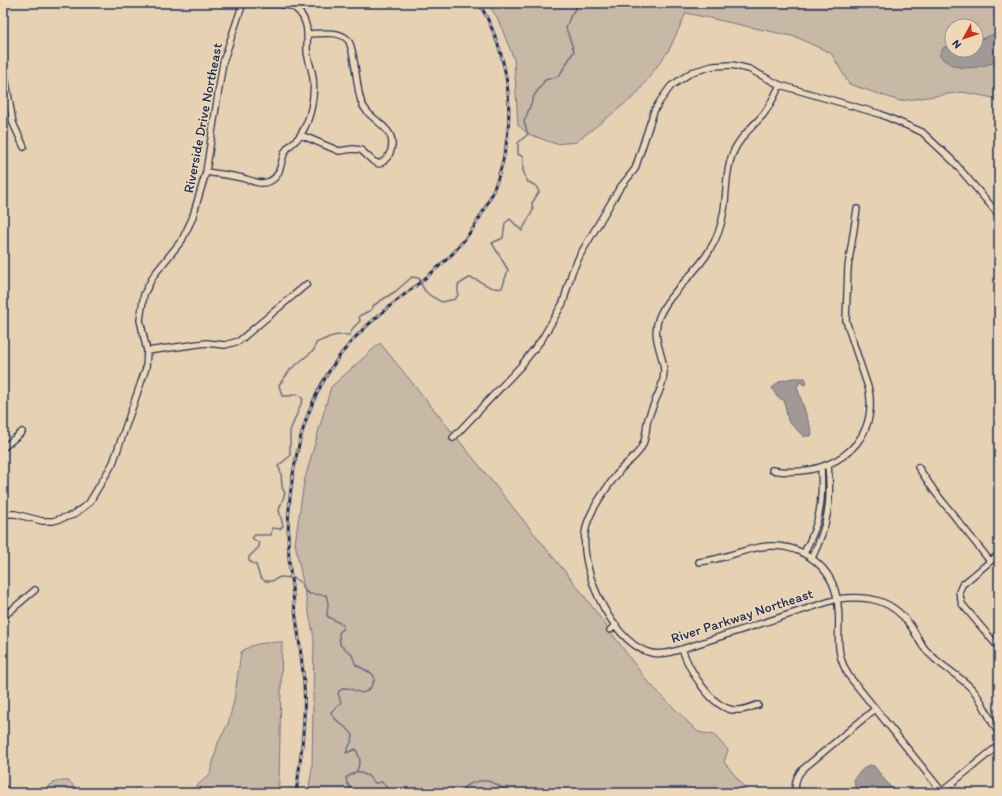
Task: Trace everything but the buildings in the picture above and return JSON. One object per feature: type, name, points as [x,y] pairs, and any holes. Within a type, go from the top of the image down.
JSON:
[{"type":"street","name":"Riverside Drive Northeast","points":[[3,514],[15,514],[42,521],[54,521],[73,515],[89,503],[104,480],[118,451],[146,368],[147,351],[140,320],[144,294],[154,275],[182,240],[192,219],[206,172],[223,62],[243,3]]},
{"type":"street","points":[[206,172],[243,178],[253,182],[268,182],[278,174],[288,147],[301,135],[312,102],[313,80],[307,51],[308,34],[305,22],[294,8],[287,5],[258,3]]},
{"type":"street","points":[[301,135],[339,151],[353,149],[361,150],[373,161],[379,164],[385,161],[393,142],[390,134],[361,103],[352,50],[347,39],[338,34],[308,34]]},
{"type":"street","points":[[3,64],[13,123],[24,147]]},
{"type":"street","points":[[453,438],[520,367],[542,339],[563,303],[572,272],[580,255],[619,189],[635,169],[654,111],[671,86],[692,72],[713,66],[732,66],[749,69],[780,85],[880,114],[922,132],[971,180],[999,215]]},
{"type":"street","name":"River Parkway Northeast","points":[[780,85],[763,114],[743,136],[732,154],[726,173],[724,209],[718,232],[709,252],[667,302],[661,313],[656,333],[657,345],[664,370],[662,381],[651,409],[642,446],[621,470],[591,513],[584,536],[584,550],[598,598],[616,625],[638,648],[649,653],[662,654],[682,650],[837,599],[857,596],[872,598],[886,604],[903,616],[925,649],[972,688],[999,733]]},
{"type":"street","points":[[772,470],[788,473],[820,468],[837,461],[856,446],[867,426],[871,402],[869,390],[846,322],[848,267],[857,209]]},
{"type":"street","points":[[147,351],[206,343],[225,345],[239,341],[307,284]]},
{"type":"street","points":[[3,448],[22,432]]},
{"type":"street","points":[[812,558],[825,529],[828,514],[830,483],[828,465]]},
{"type":"street","points":[[918,467],[935,492],[990,561]]},
{"type":"street","points":[[804,553],[817,525],[820,513],[822,498],[820,468]]},
{"type":"street","points":[[699,562],[716,561],[769,546],[792,548],[812,558],[827,573],[837,599],[838,643],[842,666],[848,676],[942,792],[999,746]]},
{"type":"street","points":[[999,554],[962,585],[959,592],[960,598],[999,648]]},
{"type":"street","points":[[3,617],[35,590]]},
{"type":"street","points":[[610,630],[616,625]]},
{"type":"street","points":[[682,650],[692,673],[716,701],[725,708],[743,710],[758,705]]},
{"type":"street","points":[[796,793],[795,782],[803,769],[875,709]]},
{"type":"street","points":[[3,788],[7,793]]},
{"type":"shaded area","points":[[487,3],[695,3],[698,5],[703,3],[999,3],[999,99],[962,92],[900,101],[849,84],[831,53],[796,37],[686,13],[669,50],[636,95],[576,142],[556,144],[528,134],[518,125],[514,59],[497,17]]},
{"type":"shaded area","points":[[999,32],[999,61],[983,66],[967,68],[952,65],[939,55],[944,47],[944,58],[984,58],[984,38]]},
{"type":"shaded area","points":[[380,343],[579,589],[647,681],[698,732],[714,735],[728,750],[724,762],[749,793],[308,793],[312,769],[314,638],[295,543],[304,482],[331,387]]},
{"type":"shaded area","points":[[793,378],[805,378],[807,383],[804,385],[800,382],[797,387],[812,432],[811,436],[803,436],[788,421],[784,400],[777,397],[772,388],[780,381]]},
{"type":"shaded area","points":[[282,642],[279,781],[277,793],[189,793],[210,774],[218,743],[228,724],[234,701],[241,652],[255,645]]},
{"type":"shaded area","points":[[869,765],[874,766],[895,793],[859,793],[855,787],[854,778]]},
{"type":"shaded area","points":[[57,781],[69,781],[81,793],[38,793]]},
{"type":"waterway","points":[[342,793],[350,790],[351,788],[347,783],[346,778],[357,771],[360,760],[356,749],[346,753],[353,735],[335,719],[331,712],[341,703],[338,693],[340,690],[346,688],[361,693],[367,691],[374,681],[374,676],[356,665],[351,653],[340,645],[339,633],[343,628],[343,625],[327,616],[328,603],[326,595],[310,594],[305,591],[301,583],[294,578],[280,577],[272,581],[265,581],[260,577],[256,565],[249,561],[249,557],[259,547],[259,543],[252,538],[255,535],[271,535],[272,528],[280,529],[283,526],[279,510],[285,493],[282,487],[281,474],[278,466],[290,456],[290,431],[303,399],[297,394],[282,396],[279,385],[291,369],[314,350],[316,343],[335,336],[350,335],[353,328],[360,321],[359,316],[371,310],[374,305],[396,291],[412,277],[419,278],[425,291],[442,302],[455,299],[458,295],[458,285],[469,278],[477,280],[492,288],[502,288],[508,270],[492,243],[503,238],[505,223],[510,219],[522,231],[533,210],[532,203],[539,192],[536,186],[527,181],[523,170],[523,157],[518,154],[518,143],[528,134],[524,122],[534,96],[545,80],[559,76],[574,51],[566,28],[570,17],[579,3]]},
{"type":"waterway","points":[[357,771],[368,776],[375,783],[382,782],[392,793]]},
{"type":"waterway","points":[[454,793],[468,785],[481,781],[492,782],[512,793]]},
{"type":"railway","points":[[296,793],[303,738],[304,684],[290,574],[288,527],[290,496],[297,451],[306,419],[313,402],[340,355],[364,328],[437,269],[455,251],[476,224],[492,195],[502,164],[508,131],[508,98],[504,65],[494,33],[479,3]]}]
